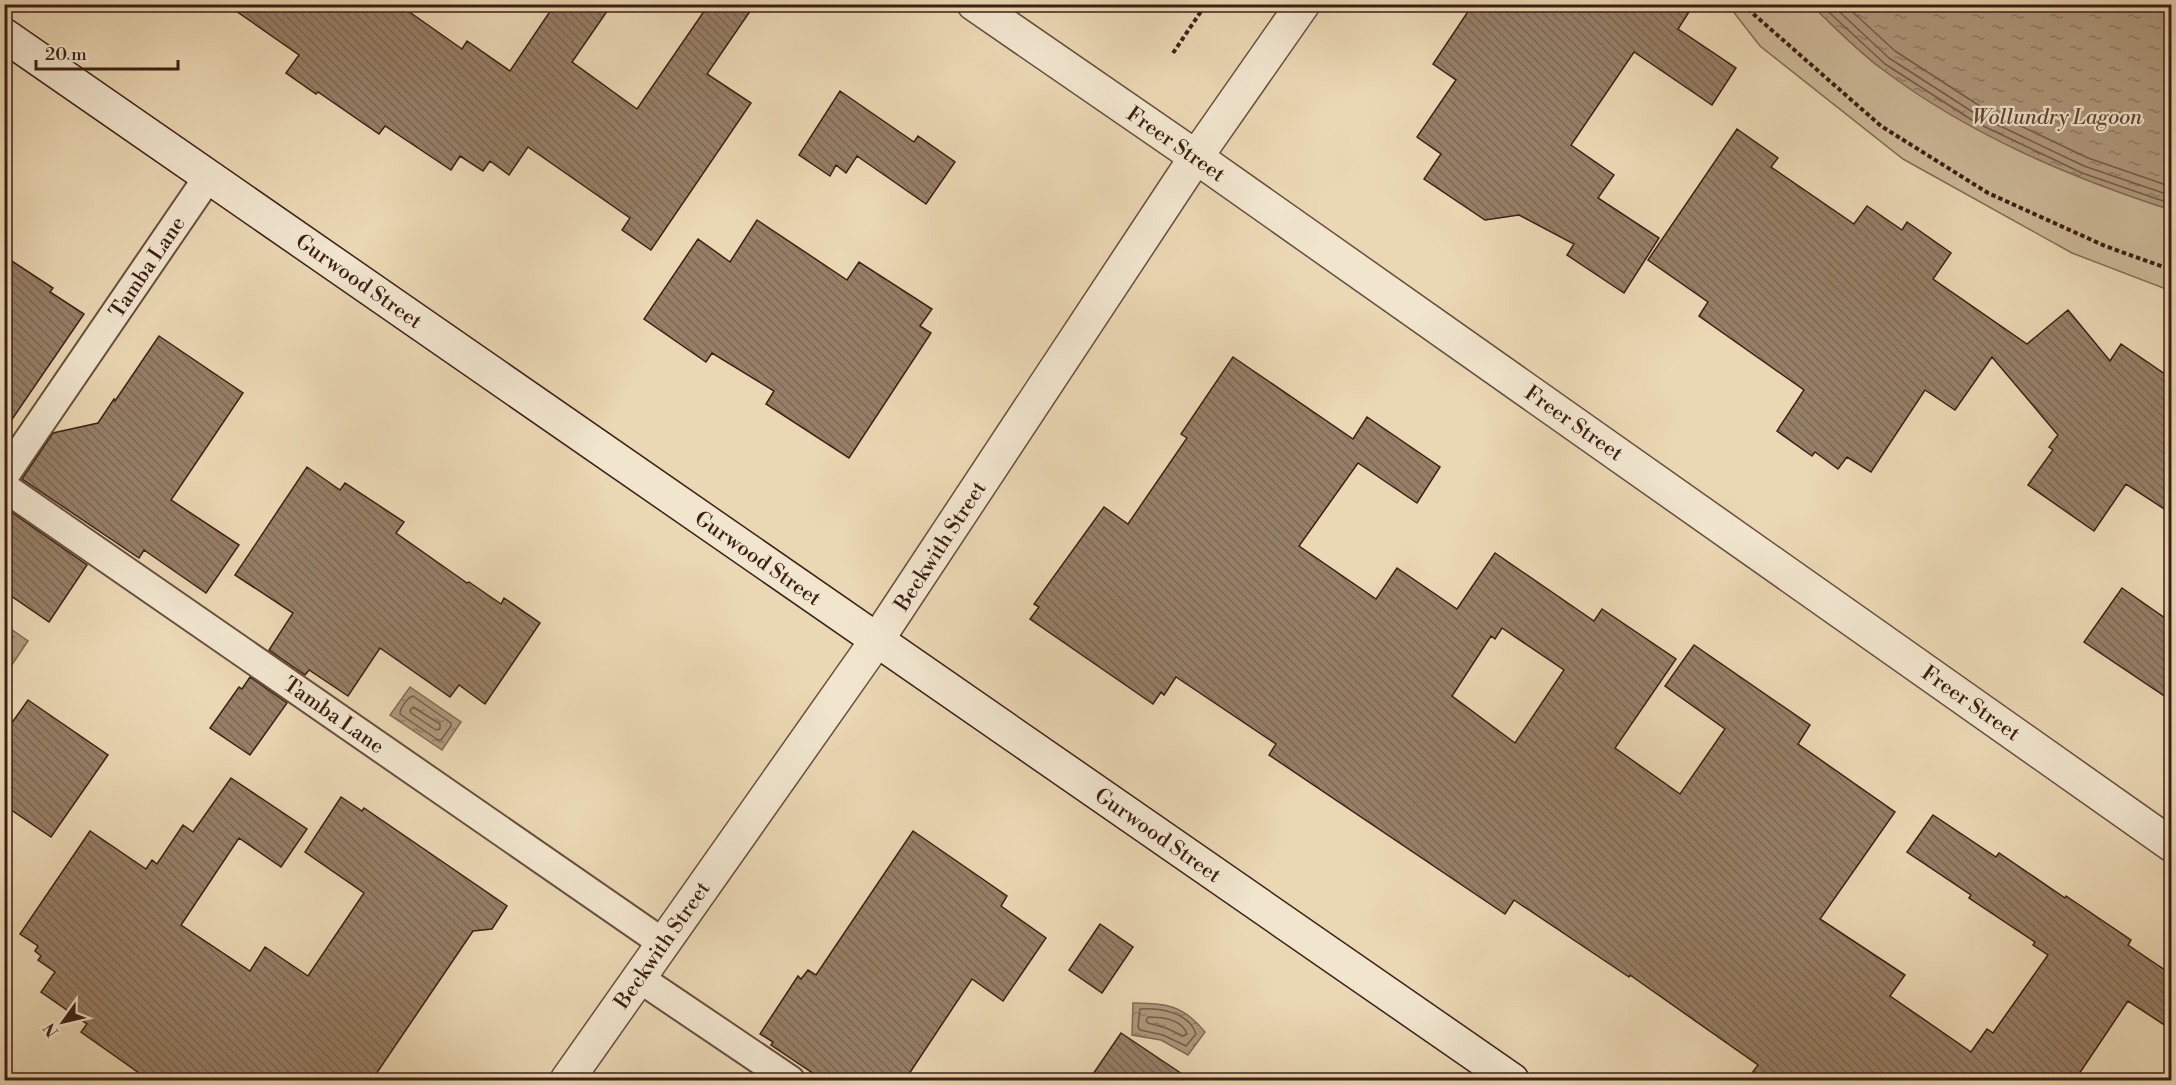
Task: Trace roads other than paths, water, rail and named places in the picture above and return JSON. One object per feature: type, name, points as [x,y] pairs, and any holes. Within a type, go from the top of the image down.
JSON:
[{"type":"street","name":"Freer Street","points":[[974,4],[1196,157],[2172,845]]},
{"type":"street","name":"Beckwith Street","points":[[567,1080],[877,640],[1196,157],[1303,4]]},
{"type":"street","name":"Gurwood Street","points":[[4,35],[1512,1080]]},
{"type":"lane","name":"Tamba Lane","points":[[4,476],[208,176]]},
{"type":"lane","name":"Tamba Lane","points":[[4,487],[663,943]]},
{"type":"lane","points":[[639,978],[790,1080]]},
{"type":"water","name":"Wollundry Lagoon","points":[[1811,5],[2171,5],[2171,210],[2095,183],[2020,152],[1949,114],[1872,62]]},
{"type":"water","points":[[8,627],[28,641],[5,675],[5,632]]},
{"type":"water","points":[[410,687],[461,722],[442,750],[390,715]]},
{"type":"water","points":[[1133,1003],[1173,1007],[1189,1016],[1205,1032],[1188,1055],[1161,1040],[1132,1035]]}]
